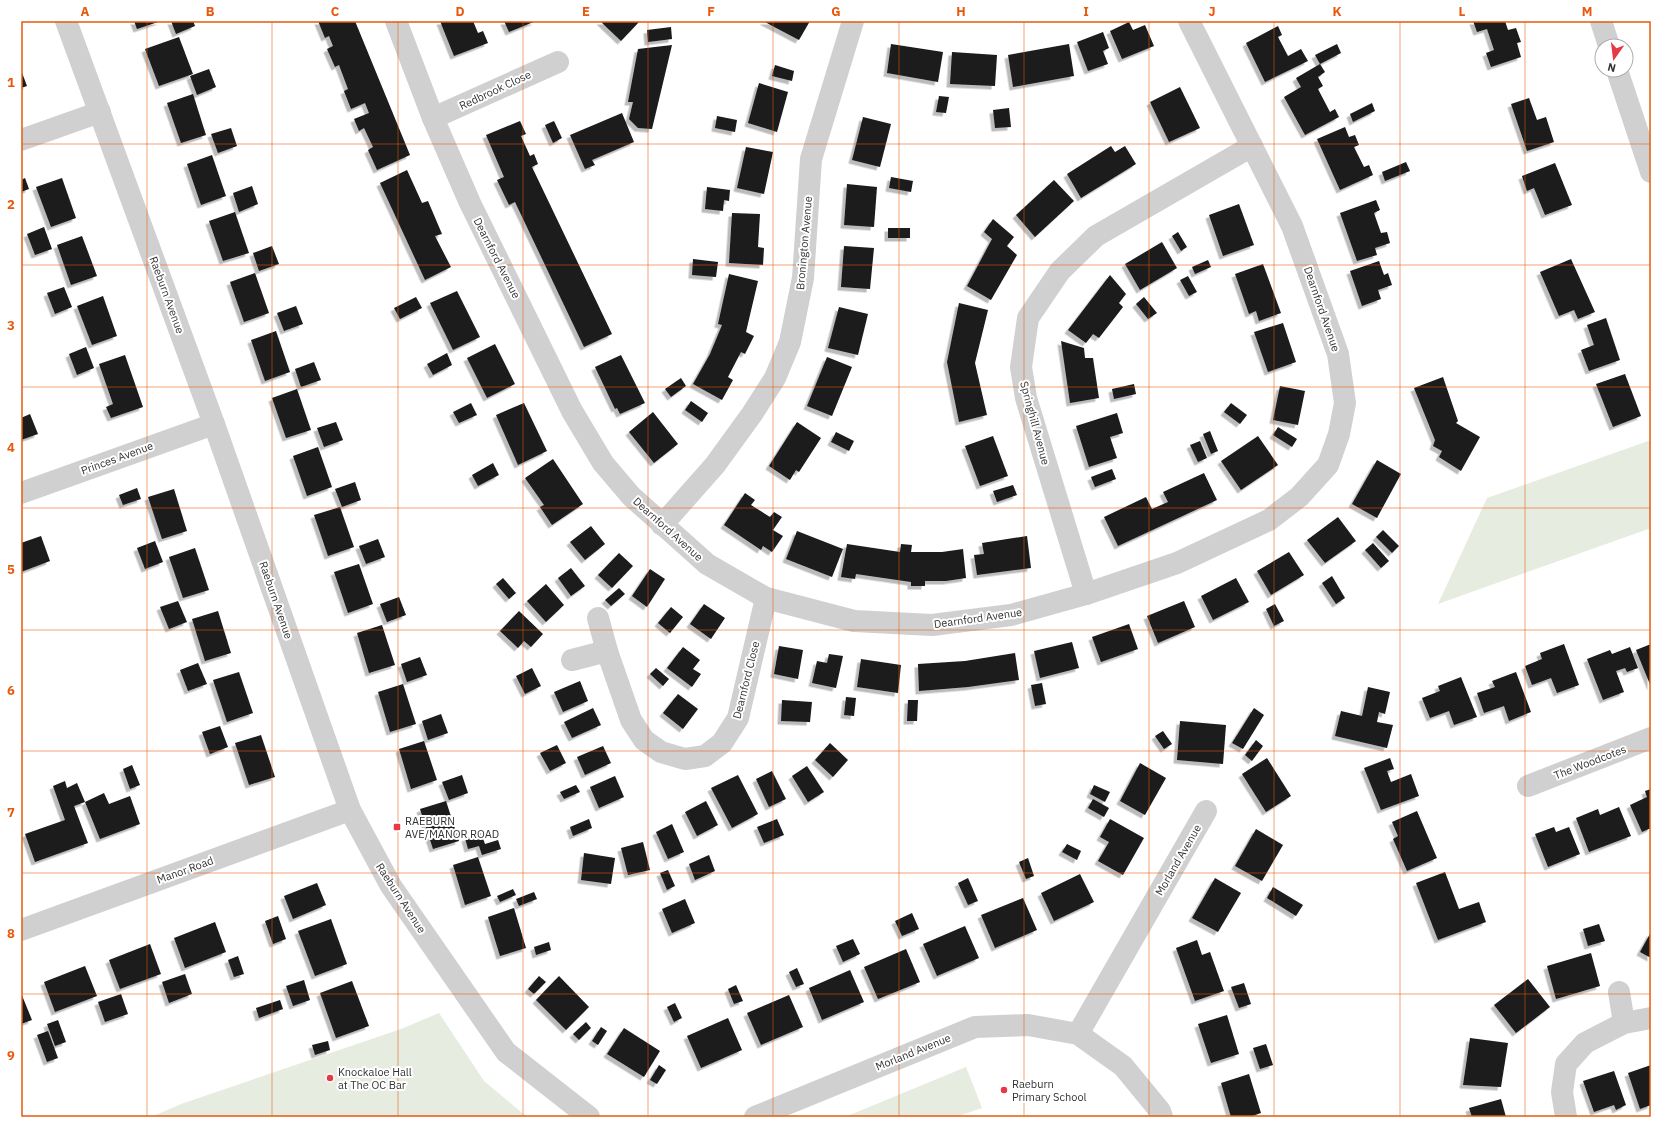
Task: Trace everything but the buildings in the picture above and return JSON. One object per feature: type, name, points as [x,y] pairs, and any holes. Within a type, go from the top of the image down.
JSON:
[{"type":"street","name":"Raeburn Avenue","points":[[66,21],[214,424],[350,810],[391,886],[506,1052],[589,1117]]},
{"type":"street","name":"Dearnford Avenue","points":[[396,21],[433,118],[470,204],[572,411],[602,462],[631,496],[707,564],[766,598],[854,621],[932,626],[1011,616],[1086,594],[1177,563],[1269,520],[1299,497],[1328,466],[1339,434],[1345,402],[1338,354],[1292,226],[1189,21]]},
{"type":"street","name":"Bronington Avenue","points":[[662,524],[715,465],[752,414],[775,378],[790,342],[803,278],[811,159],[853,21]]},
{"type":"street","points":[[1601,21],[1606,38]]},
{"type":"street","name":"Redbrook Close","points":[[433,118],[558,62]]},
{"type":"street","points":[[1621,78],[1644,128],[1651,172]]},
{"type":"street","points":[[21,140],[100,112]]},
{"type":"street","name":"Springhill Avenue","points":[[1086,594],[1026,398],[1021,367],[1028,318],[1060,271],[1096,236],[1252,146]]},
{"type":"street","name":"Princes Avenue","points":[[21,493],[214,424]]},
{"type":"street","name":"Dearnford Close","points":[[598,618],[607,651],[631,720],[644,740],[661,752],[685,759],[705,756],[722,743],[738,718],[766,598]]},
{"type":"street","points":[[572,660],[607,651]]},
{"type":"street","name":"The Woodcotes","points":[[1528,786],[1651,738]]},
{"type":"street","name":"Manor Road","points":[[21,930],[350,810]]},
{"type":"street","name":"Morland Avenue","points":[[1078,1034],[1206,810]]},
{"type":"street","points":[[1619,992],[1624,1023]]},
{"type":"street","points":[[1566,1117],[1562,1092],[1566,1064],[1585,1043],[1624,1023],[1651,1018]]},
{"type":"street","name":"Morland Avenue","points":[[754,1117],[975,1027],[1028,1025],[1078,1034],[1123,1066],[1160,1111],[1162,1117]]},
{"type":"shaded area","points":[[1651,440],[1651,528],[1438,604],[1487,498]]},
{"type":"shaded area","name":"Knockaloe Hall at The OC Bar","points":[[439,1013],[484,1081],[527,1117],[151,1117],[181,1104],[401,1029]]},
{"type":"shaded area","points":[[966,1067],[982,1108],[956,1117],[845,1117]]},
{"type":"place","name":"RAEBURN AVE/MANOR ROAD","points":[[397,827]]},
{"type":"place","name":"Knockaloe Hall at The OC Bar","points":[[330,1078]]},
{"type":"place","name":"Raeburn Primary School","points":[[1004,1090]]}]
